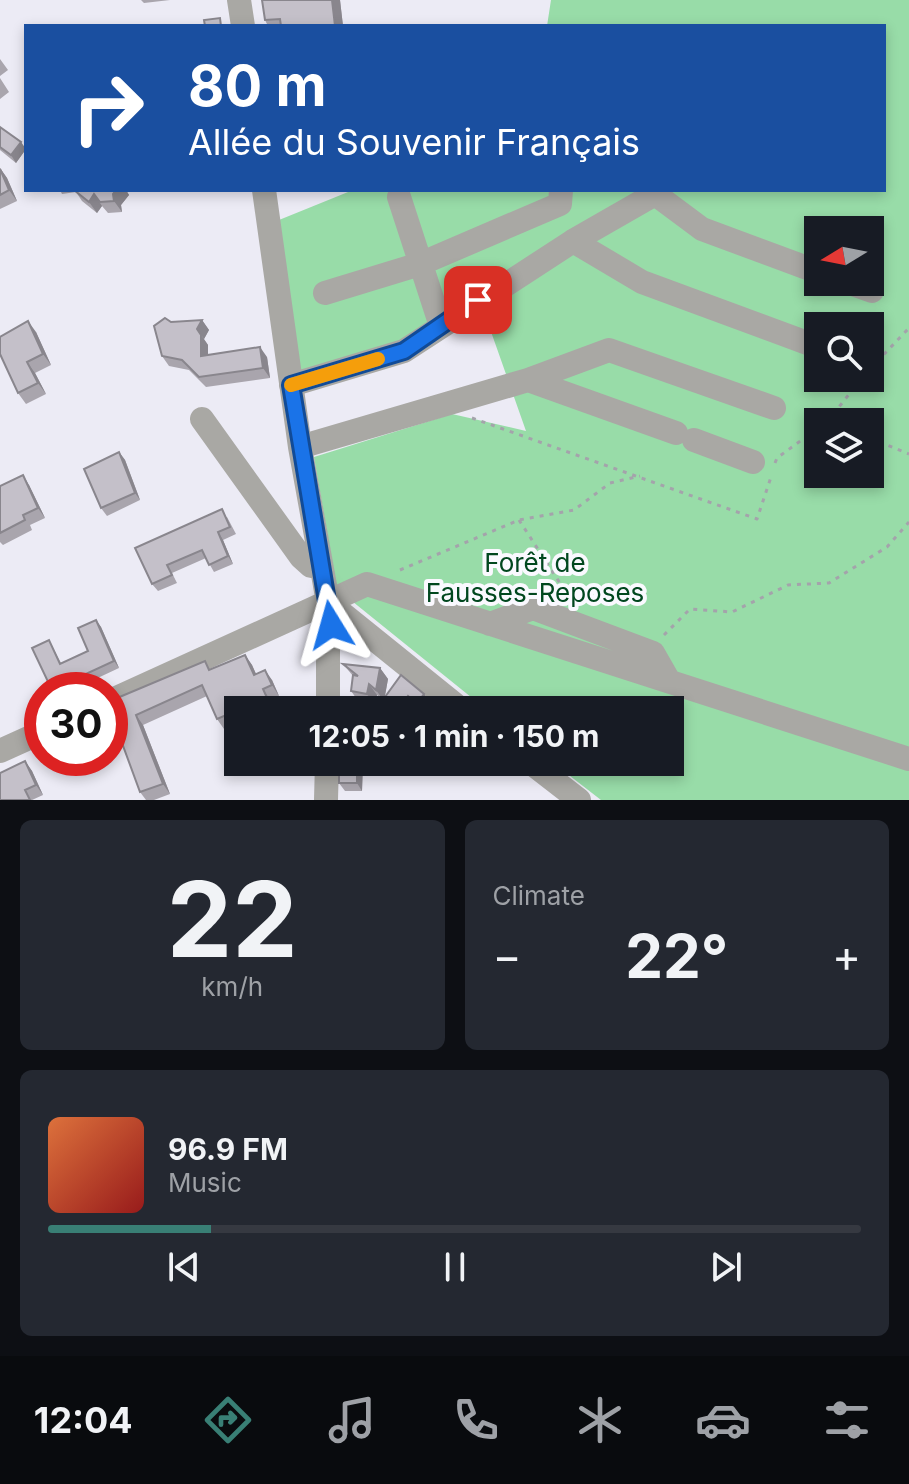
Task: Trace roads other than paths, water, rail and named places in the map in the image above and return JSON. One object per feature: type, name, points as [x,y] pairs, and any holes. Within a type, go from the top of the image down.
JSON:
[{"type":"street","points":[[239,0],[243,24]]},
{"type":"street","points":[[264,192],[300,447],[328,602],[328,696]]},
{"type":"street","points":[[320,297],[420,264],[560,204],[561,192]]},
{"type":"street","points":[[397,194],[441,326]]},
{"type":"street","points":[[291,385],[404,351],[478,300],[655,194],[702,229],[804,267]]},
{"type":"street","points":[[573,241],[642,282],[804,342]]},
{"type":"street","points":[[300,447],[609,350],[774,408]]},
{"type":"street","points":[[518,381],[753,462]]},
{"type":"street","points":[[202,419],[301,557],[311,566],[321,565]]},
{"type":"street","points":[[128,693],[367,584],[909,759]]},
{"type":"street","points":[[328,602],[445,696]]},
{"type":"street","points":[[490,624],[533,608],[653,653],[669,681]]},
{"type":"street","points":[[0,751],[24,740]]},
{"type":"street","points":[[326,800],[327,776]]},
{"type":"street","points":[[548,776],[579,800]]},
{"type":"park label","name":"Forêt de Fausses-Reposes","points":[[535,577]]}]
